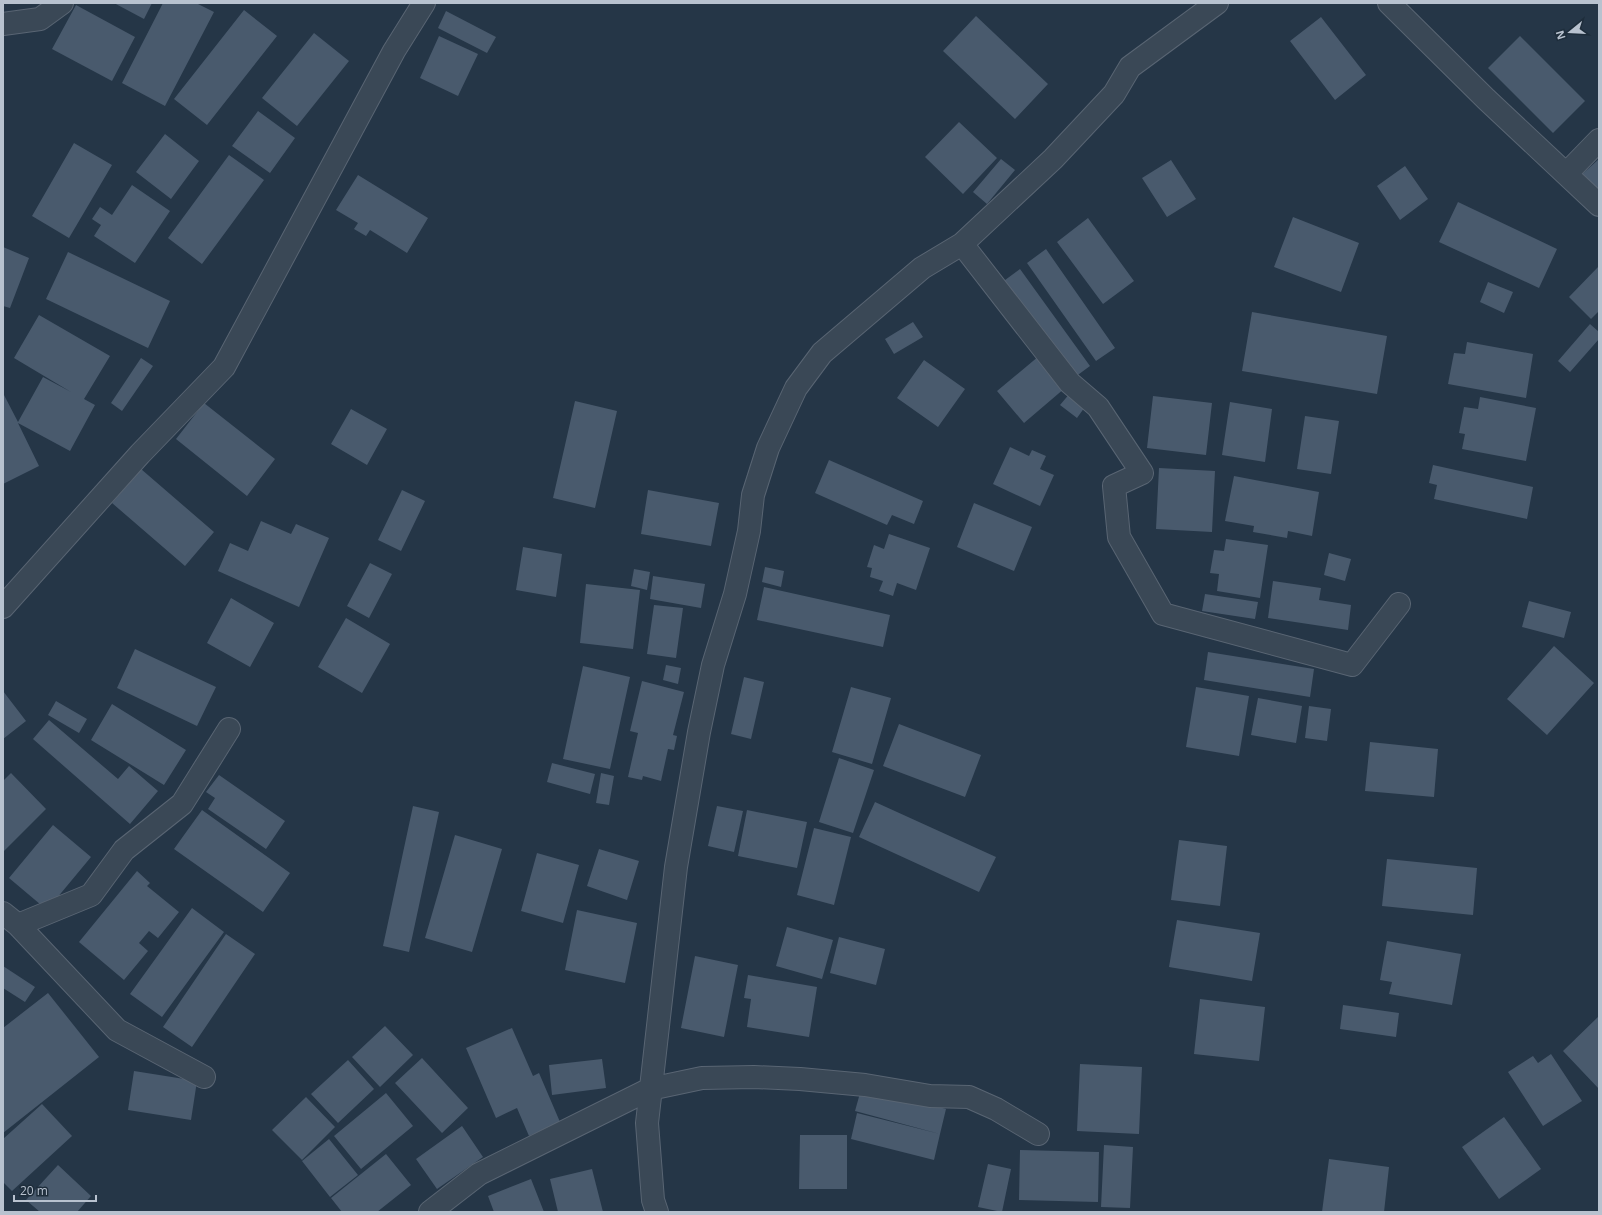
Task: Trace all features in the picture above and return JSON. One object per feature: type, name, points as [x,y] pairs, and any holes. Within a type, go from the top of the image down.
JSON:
[{"type":"street","points":[[3,24],[40,19],[62,3]]},
{"type":"street","points":[[3,608],[140,454],[224,367],[394,51],[424,3]]},
{"type":"street","points":[[657,1212],[653,1200],[647,1122],[676,867],[698,739],[713,665],[735,594],[749,531],[753,495],[768,448],[796,388],[822,353],[922,268],[962,244],[1053,160],[1114,94],[1130,67],[1217,3]]},
{"type":"street","points":[[1389,3],[1599,205]]},
{"type":"street","points":[[1566,174],[1599,140]]},
{"type":"street","points":[[962,244],[1070,384],[1098,407],[1142,473],[1114,486],[1119,537],[1163,614],[1352,665],[1399,604]]},
{"type":"street","points":[[204,1077],[118,1030],[11,919],[91,895],[124,850],[182,804],[229,729]]},
{"type":"street","points":[[430,1212],[479,1174],[650,1089],[702,1078],[754,1077],[865,1084],[930,1096],[969,1098],[996,1109],[1038,1134]]},
{"type":"building","points":[[114,3],[152,3],[144,19]]},
{"type":"building","points":[[163,3],[196,3],[214,12],[165,106],[122,83]]},
{"type":"building","points":[[76,5],[135,37],[112,81],[52,49]]},
{"type":"building","points":[[244,10],[277,36],[207,125],[174,99]]},
{"type":"building","points":[[446,11],[496,37],[487,53],[438,28]]},
{"type":"building","points":[[976,16],[1048,84],[1015,119],[943,51]]},
{"type":"building","points":[[1321,17],[1366,75],[1335,100],[1290,41]]},
{"type":"building","points":[[314,33],[349,61],[297,126],[262,98]]},
{"type":"building","points":[[439,36],[478,54],[458,96],[420,78]]},
{"type":"building","points":[[1520,36],[1585,101],[1553,133],[1488,68]]},
{"type":"building","points":[[258,111],[295,138],[270,173],[232,146]]},
{"type":"building","points":[[959,122],[997,158],[963,194],[925,157]]},
{"type":"building","points":[[165,134],[199,161],[171,199],[136,172]]},
{"type":"building","points":[[74,143],[112,165],[69,238],[32,216]]},
{"type":"building","points":[[229,155],[264,180],[202,264],[168,238]]},
{"type":"building","points":[[1001,159],[1015,170],[987,204],[973,192]]},
{"type":"building","points":[[1599,159],[1599,200],[1579,177]]},
{"type":"building","points":[[1171,160],[1196,199],[1167,217],[1142,178]]},
{"type":"building","points":[[1405,166],[1428,199],[1400,220],[1377,186]]},
{"type":"building","points":[[358,175],[428,218],[407,253],[370,230],[366,236],[354,229],[358,223],[336,210]]},
{"type":"building","points":[[132,185],[170,211],[135,263],[94,236],[101,225],[92,219],[100,207],[112,215]]},
{"type":"building","points":[[1458,202],[1557,249],[1539,288],[1439,242]]},
{"type":"building","points":[[1293,217],[1359,243],[1341,292],[1274,267]]},
{"type":"building","points":[[1088,218],[1134,281],[1103,304],[1057,242]]},
{"type":"building","points":[[3,247],[29,258],[10,308],[3,306]]},
{"type":"building","points":[[1046,249],[1115,348],[1096,361],[1027,263]]},
{"type":"building","points":[[68,252],[170,301],[148,348],[46,299]]},
{"type":"building","points":[[1599,266],[1599,311],[1591,319],[1569,297]]},
{"type":"building","points":[[1020,269],[1090,366],[1071,380],[1001,283]]},
{"type":"building","points":[[1488,282],[1513,292],[1504,313],[1480,302]]},
{"type":"building","points":[[1252,312],[1387,336],[1377,394],[1242,371]]},
{"type":"building","points":[[39,315],[110,356],[84,399],[95,405],[70,451],[18,423],[39,466],[3,484],[3,395],[18,422],[43,377],[71,392],[14,358]]},
{"type":"building","points":[[913,322],[923,337],[894,354],[885,339]]},
{"type":"building","points":[[1590,324],[1599,332],[1599,339],[1570,372],[1558,361]]},
{"type":"building","points":[[1467,342],[1533,354],[1526,398],[1448,384],[1454,353],[1465,354]]},
{"type":"building","points":[[1039,356],[1065,388],[1024,423],[997,391]]},
{"type":"building","points":[[141,358],[153,366],[122,411],[111,403]]},
{"type":"building","points":[[924,360],[965,389],[938,427],[897,398]]},
{"type":"building","points":[[1071,392],[1087,404],[1077,418],[1060,405]]},
{"type":"building","points":[[1153,396],[1212,403],[1206,455],[1147,448]]},
{"type":"building","points":[[1480,397],[1536,408],[1526,461],[1462,449],[1465,434],[1459,433],[1464,407],[1478,409]]},
{"type":"building","points":[[575,401],[617,411],[595,508],[553,498]]},
{"type":"building","points":[[1230,402],[1272,409],[1265,462],[1222,455]]},
{"type":"building","points":[[204,403],[275,459],[247,496],[176,439]]},
{"type":"building","points":[[351,409],[387,429],[367,465],[331,444]]},
{"type":"building","points":[[1305,416],[1339,421],[1331,474],[1297,469]]},
{"type":"building","points":[[1010,447],[1029,456],[1032,450],[1046,456],[1040,469],[1054,475],[1040,506],[993,484]]},
{"type":"building","points":[[829,460],[923,501],[914,524],[892,515],[887,525],[815,493]]},
{"type":"building","points":[[1433,465],[1533,487],[1527,519],[1434,499],[1437,485],[1429,483]]},
{"type":"building","points":[[1159,468],[1215,471],[1212,532],[1156,529]]},
{"type":"building","points":[[141,469],[214,532],[185,566],[112,503]]},
{"type":"building","points":[[1234,476],[1319,492],[1312,536],[1288,531],[1287,538],[1253,532],[1254,526],[1225,521]]},
{"type":"building","points":[[402,490],[425,501],[401,551],[378,540]]},
{"type":"building","points":[[648,490],[719,503],[711,546],[641,534]]},
{"type":"building","points":[[974,503],[1032,527],[1014,571],[957,547]]},
{"type":"building","points":[[261,521],[291,534],[296,524],[329,538],[299,607],[218,571],[230,543],[248,551]]},
{"type":"building","points":[[889,534],[930,548],[916,590],[897,583],[893,596],[879,591],[883,581],[870,577],[872,568],[867,567],[874,545],[884,549]]},
{"type":"building","points":[[1226,539],[1268,545],[1260,598],[1217,591],[1219,574],[1210,573],[1214,550],[1224,551]]},
{"type":"building","points":[[523,547],[562,554],[556,597],[516,590]]},
{"type":"building","points":[[1329,553],[1351,559],[1345,581],[1324,575]]},
{"type":"building","points":[[370,563],[392,574],[369,618],[347,606]]},
{"type":"building","points":[[765,567],[784,571],[781,587],[762,582]]},
{"type":"building","points":[[634,569],[650,572],[647,590],[631,586]]},
{"type":"building","points":[[653,576],[705,584],[701,608],[650,599]]},
{"type":"building","points":[[1273,581],[1321,588],[1319,600],[1351,605],[1348,630],[1268,618]]},
{"type":"building","points":[[586,584],[640,590],[633,649],[580,643]]},
{"type":"building","points":[[764,587],[890,615],[883,647],[757,620]]},
{"type":"building","points":[[1205,594],[1258,602],[1255,619],[1202,611]]},
{"type":"building","points":[[231,598],[274,623],[250,667],[207,643]]},
{"type":"building","points":[[1529,601],[1571,612],[1564,638],[1522,627]]},
{"type":"building","points":[[654,605],[683,608],[676,658],[647,654]]},
{"type":"building","points":[[346,618],[390,644],[362,693],[318,667]]},
{"type":"building","points":[[1554,646],[1594,683],[1547,735],[1507,699]]},
{"type":"building","points":[[135,649],[216,687],[197,726],[117,688]]},
{"type":"building","points":[[1208,652],[1314,669],[1310,697],[1204,680]]},
{"type":"building","points":[[666,665],[681,668],[678,684],[663,680]]},
{"type":"building","points":[[583,666],[630,677],[610,769],[563,759]]},
{"type":"building","points":[[744,677],[764,682],[751,739],[731,734]]},
{"type":"building","points":[[642,681],[684,692],[673,735],[677,736],[674,750],[668,749],[661,781],[643,776],[642,780],[628,777],[638,733],[630,731]]},
{"type":"building","points":[[851,687],[891,698],[872,764],[832,752]]},
{"type":"building","points":[[1196,687],[1249,696],[1239,756],[1186,747]]},
{"type":"building","points":[[3,691],[26,721],[3,739]]},
{"type":"building","points":[[1258,698],[1302,706],[1296,743],[1251,735]]},
{"type":"building","points":[[56,701],[87,719],[79,733],[48,715]]},
{"type":"building","points":[[112,704],[186,750],[164,785],[91,740]]},
{"type":"building","points":[[1309,706],[1331,709],[1327,741],[1305,738]]},
{"type":"building","points":[[49,720],[118,779],[129,766],[158,791],[130,824],[33,739]]},
{"type":"building","points":[[899,724],[981,755],[965,797],[883,766]]},
{"type":"building","points":[[1370,742],[1438,749],[1434,797],[1365,791]]},
{"type":"building","points":[[839,758],[874,770],[853,833],[819,822]]},
{"type":"building","points":[[552,763],[595,774],[590,794],[547,782]]},
{"type":"building","points":[[11,773],[46,809],[3,852],[3,781]]},
{"type":"building","points":[[601,773],[614,776],[609,805],[596,803]]},
{"type":"building","points":[[219,775],[285,821],[266,849],[208,809],[215,798],[206,792]]},
{"type":"building","points":[[875,802],[996,857],[979,892],[859,837]]},
{"type":"building","points":[[413,806],[439,812],[409,952],[383,946]]},
{"type":"building","points":[[717,806],[743,811],[734,852],[708,846]]},
{"type":"building","points":[[202,810],[290,873],[263,912],[174,849]]},
{"type":"building","points":[[747,810],[807,822],[797,868],[738,856]]},
{"type":"building","points":[[53,825],[91,857],[47,910],[9,878]]},
{"type":"building","points":[[814,828],[851,837],[834,905],[797,895]]},
{"type":"building","points":[[455,835],[502,849],[472,952],[425,938]]},
{"type":"building","points":[[1179,840],[1227,846],[1220,906],[1171,900]]},
{"type":"building","points":[[599,849],[639,861],[627,900],[587,886]]},
{"type":"building","points":[[537,853],[579,865],[563,923],[521,911]]},
{"type":"building","points":[[1387,859],[1477,868],[1473,915],[1382,906]]},
{"type":"building","points":[[137,871],[150,883],[147,886],[179,912],[158,938],[149,931],[139,943],[148,951],[124,980],[79,942]]},
{"type":"building","points":[[192,908],[224,932],[162,1017],[130,994]]},
{"type":"building","points":[[577,910],[637,923],[625,983],[565,970]]},
{"type":"building","points":[[1177,920],[1260,933],[1252,981],[1169,967]]},
{"type":"building","points":[[787,927],[833,940],[822,979],[776,966]]},
{"type":"building","points":[[226,934],[255,954],[192,1047],[163,1027]]},
{"type":"building","points":[[839,937],[885,949],[876,985],[830,973]]},
{"type":"building","points":[[1387,941],[1461,954],[1452,1005],[1389,994],[1392,982],[1380,980]]},
{"type":"building","points":[[695,956],[738,965],[724,1037],[681,1028]]},
{"type":"building","points":[[3,966],[35,987],[25,1002],[3,988]]},
{"type":"building","points":[[748,975],[817,987],[809,1037],[747,1027],[751,999],[744,998]]},
{"type":"building","points":[[48,993],[99,1057],[3,1133],[3,1028]]},
{"type":"building","points":[[1200,999],[1265,1007],[1259,1061],[1194,1054]]},
{"type":"building","points":[[1343,1005],[1399,1013],[1396,1037],[1340,1029]]},
{"type":"building","points":[[1599,1016],[1599,1089],[1563,1051]]},
{"type":"building","points":[[385,1026],[413,1055],[380,1087],[352,1057]]},
{"type":"building","points":[[512,1028],[533,1076],[539,1073],[560,1122],[529,1136],[517,1108],[496,1118],[466,1048]]},
{"type":"building","points":[[1551,1054],[1582,1101],[1543,1126],[1508,1072],[1533,1056],[1538,1063]]},
{"type":"building","points":[[422,1058],[468,1108],[442,1133],[395,1083]]},
{"type":"building","points":[[602,1059],[606,1088],[552,1095],[549,1065]]},
{"type":"building","points":[[348,1060],[374,1089],[338,1123],[311,1094]]},
{"type":"building","points":[[1080,1064],[1142,1067],[1139,1134],[1077,1131]]},
{"type":"building","points":[[134,1071],[197,1081],[191,1120],[128,1110]]},
{"type":"building","points":[[862,1086],[946,1109],[940,1134],[855,1111]]},
{"type":"building","points":[[386,1093],[413,1126],[361,1169],[334,1136]]},
{"type":"building","points":[[306,1097],[335,1127],[302,1160],[272,1130]]},
{"type":"building","points":[[42,1104],[72,1136],[12,1191],[3,1182],[3,1139]]},
{"type":"building","points":[[857,1113],[940,1134],[934,1160],[851,1139]]},
{"type":"building","points":[[1504,1117],[1541,1169],[1499,1199],[1462,1147]]},
{"type":"building","points":[[462,1126],[483,1157],[437,1189],[416,1159]]},
{"type":"building","points":[[800,1135],[847,1135],[847,1189],[799,1189]]},
{"type":"building","points":[[329,1139],[358,1175],[330,1197],[302,1161]]},
{"type":"building","points":[[1104,1145],[1133,1147],[1130,1208],[1101,1207]]},
{"type":"building","points":[[1020,1150],[1099,1152],[1098,1202],[1019,1200]]},
{"type":"building","points":[[386,1154],[411,1185],[377,1212],[342,1212],[331,1198]]},
{"type":"building","points":[[1329,1159],[1389,1167],[1384,1212],[1322,1212]]},
{"type":"building","points":[[988,1164],[1011,1169],[1002,1212],[978,1207]]},
{"type":"building","points":[[58,1165],[91,1196],[77,1212],[40,1212],[26,1200]]},
{"type":"building","points":[[592,1169],[603,1212],[558,1212],[550,1179]]},
{"type":"building","points":[[531,1179],[544,1212],[494,1212],[488,1196]]}]
